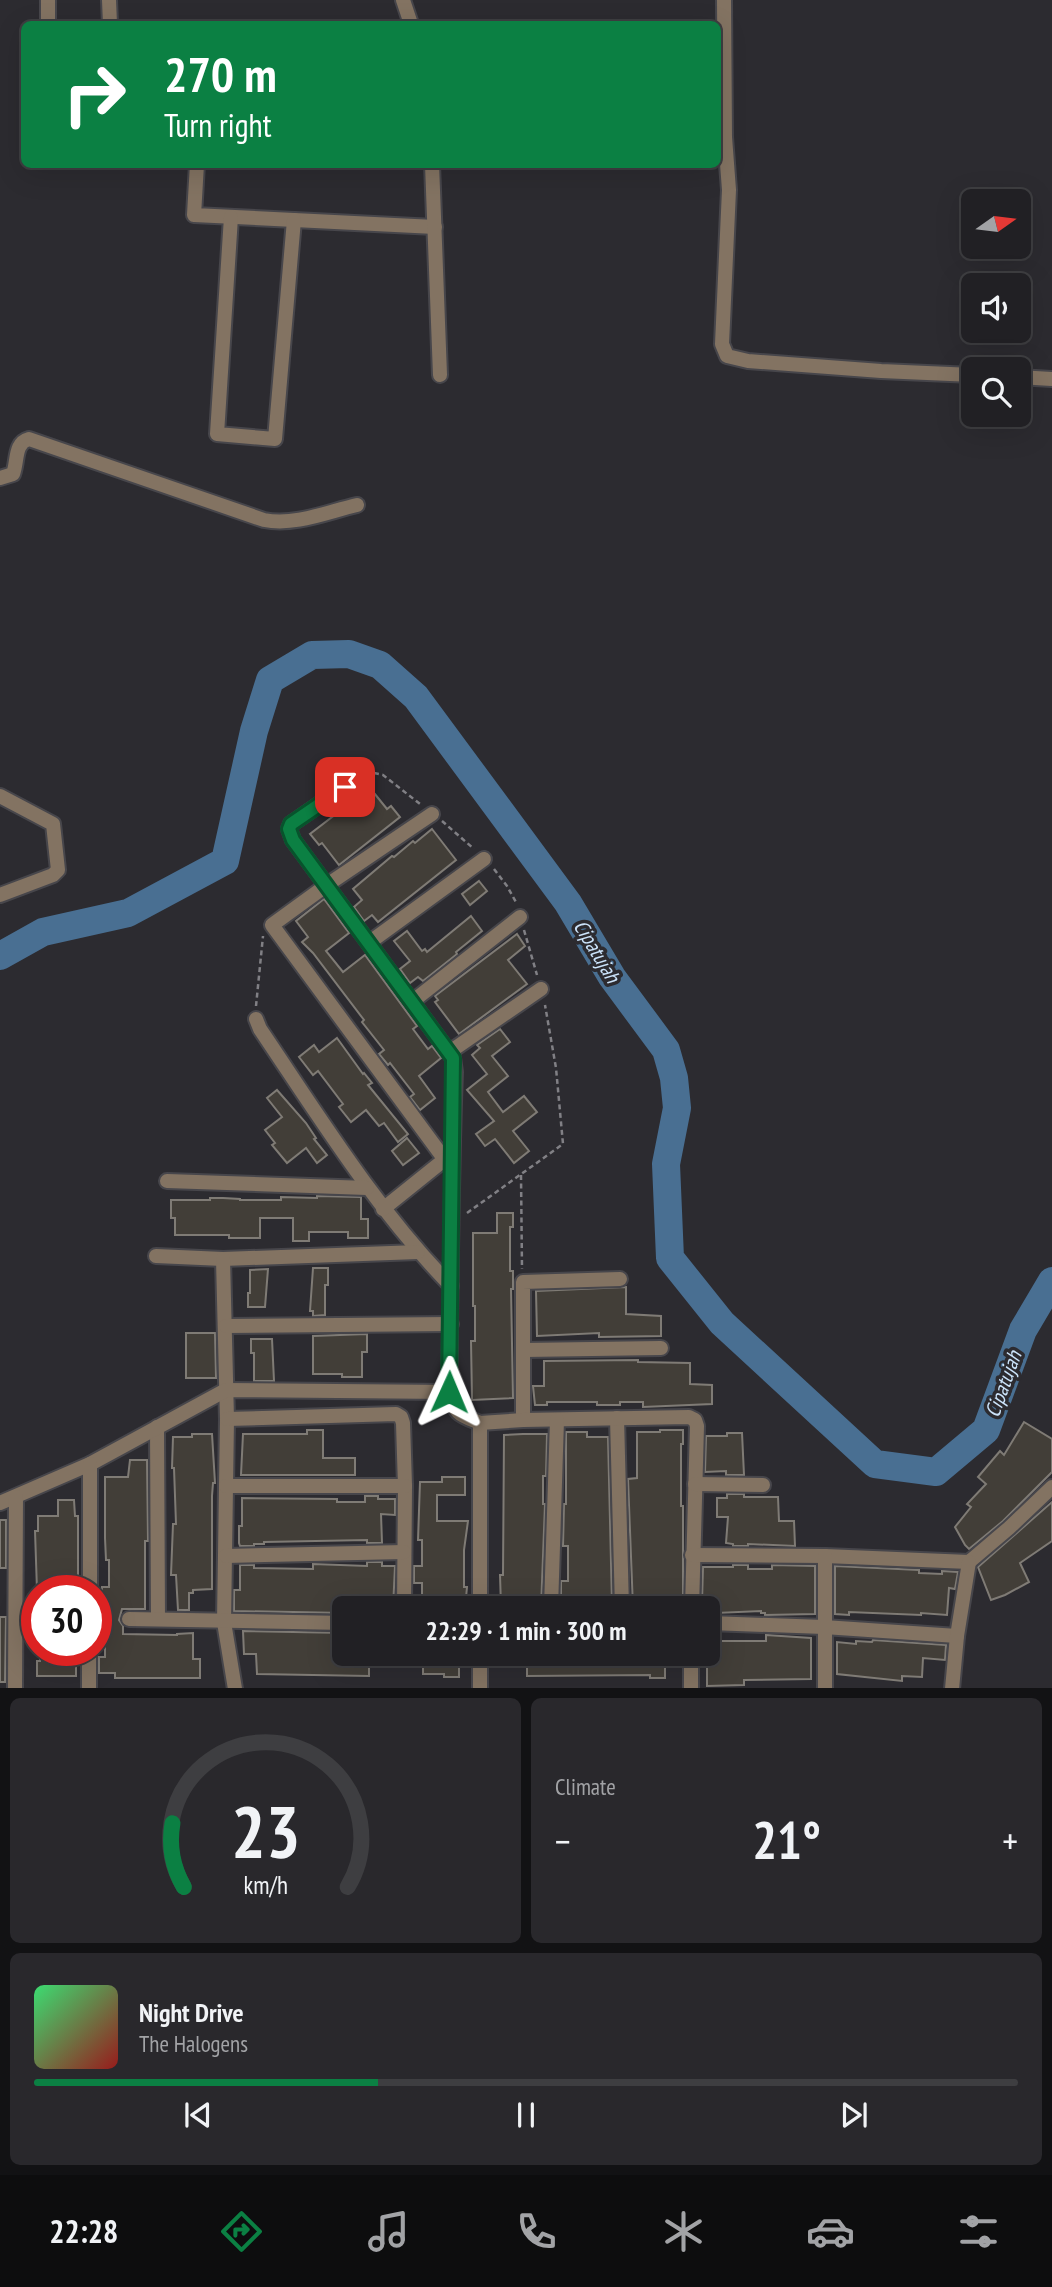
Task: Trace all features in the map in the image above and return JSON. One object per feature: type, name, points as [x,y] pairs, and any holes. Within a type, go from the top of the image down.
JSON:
[{"type":"street","points":[[48,0],[48,21]]},
{"type":"street","points":[[109,0],[110,21]]},
{"type":"street","points":[[403,0],[410,21]]},
{"type":"street","points":[[724,0],[725,136],[729,190],[722,344],[727,356],[748,361],[961,374]]},
{"type":"street","points":[[197,168],[194,215],[435,227]]},
{"type":"street","points":[[432,168],[440,375]]},
{"type":"street","points":[[231,217],[216,434],[275,439],[294,220]]},
{"type":"street","points":[[1031,378],[1052,379]]},
{"type":"street","points":[[0,478],[13,474],[19,445],[29,439],[264,520],[296,520],[357,505]]},
{"type":"street","points":[[362,775],[289,826],[293,840],[451,1051],[455,1072],[448,1164],[453,1223],[449,1392],[452,1405],[457,1412],[480,1423],[617,1418],[689,1417],[695,1420],[697,1426],[691,1596]]},
{"type":"street","points":[[0,796],[53,824],[58,870],[53,875],[0,895]]},
{"type":"street","points":[[432,814],[272,925],[448,1164]]},
{"type":"street","points":[[370,942],[484,859]]},
{"type":"street","points":[[413,1000],[520,917]]},
{"type":"street","points":[[451,1051],[541,989]]},
{"type":"street","points":[[256,1019],[260,1029],[367,1188],[418,1252],[451,1286]]},
{"type":"street","points":[[383,1209],[448,1164]]},
{"type":"street","points":[[167,1181],[367,1188]]},
{"type":"street","points":[[156,1256],[223,1259],[418,1252]]},
{"type":"street","points":[[223,1259],[227,1419],[224,1622],[235,1688]]},
{"type":"street","points":[[523,1420],[523,1282],[620,1279]]},
{"type":"street","points":[[226,1326],[450,1324]]},
{"type":"street","points":[[524,1350],[661,1348]]},
{"type":"street","points":[[0,1503],[90,1464],[226,1390],[449,1392]]},
{"type":"street","points":[[227,1419],[399,1415],[403,1423],[405,1486],[404,1596]]},
{"type":"street","points":[[617,1418],[622,1596]]},
{"type":"street","points":[[551,1596],[557,1420]]},
{"type":"street","points":[[480,1423],[480,1596]]},
{"type":"street","points":[[157,1427],[158,1619]]},
{"type":"street","points":[[90,1464],[90,1575]]},
{"type":"street","points":[[695,1484],[763,1485]]},
{"type":"street","points":[[226,1486],[405,1486]]},
{"type":"street","points":[[952,1688],[969,1562],[1052,1488]]},
{"type":"street","points":[[15,1688],[16,1497]]},
{"type":"street","points":[[226,1556],[404,1552]]},
{"type":"street","points":[[692,1555],[825,1556],[969,1562]]},
{"type":"street","points":[[825,1556],[825,1688]]},
{"type":"street","points":[[129,1619],[332,1623]]},
{"type":"street","points":[[720,1623],[957,1636]]},
{"type":"street","points":[[89,1666],[89,1688]]},
{"type":"street","points":[[480,1666],[480,1688]]},
{"type":"street","points":[[691,1666],[691,1688]]},
{"type":"path","points":[[256,1019],[261,947],[264,935],[272,925]]},
{"type":"path","points":[[453,1223],[563,1144]]},
{"type":"path","points":[[521,1175],[523,1282]]},
{"type":"building","points":[[370,788],[387,809],[391,806],[400,817],[339,865],[322,843],[319,845],[310,834]]},
{"type":"building","points":[[432,829],[456,860],[378,922],[372,915],[364,921],[354,907],[362,900],[353,889],[392,856]]},
{"type":"building","points":[[479,881],[487,891],[470,905],[462,894]]},
{"type":"building","points":[[324,899],[349,933],[326,951],[343,972],[365,955],[417,1026],[413,1029],[428,1049],[432,1046],[441,1058],[419,1076],[435,1098],[420,1110],[410,1097],[414,1094],[390,1063],[388,1065],[379,1054],[384,1050],[362,1022],[364,1020],[302,942],[308,937],[296,921]]},
{"type":"building","points":[[471,916],[482,931],[423,981],[418,977],[410,983],[400,969],[410,961],[394,941],[407,931],[422,951],[425,949],[427,952]]},
{"type":"building","points":[[517,934],[525,946],[508,960],[527,984],[459,1034],[435,1002],[438,1000],[435,996]]},
{"type":"building","points":[[500,1029],[510,1042],[492,1056],[508,1076],[488,1092],[503,1112],[524,1096],[537,1112],[513,1131],[529,1151],[514,1163],[495,1139],[485,1146],[476,1134],[494,1121],[467,1090],[487,1074],[472,1055],[480,1048],[477,1045]]},
{"type":"building","points":[[337,1038],[372,1083],[368,1085],[408,1134],[398,1142],[384,1123],[379,1126],[366,1110],[351,1122],[339,1107],[343,1104],[318,1071],[313,1075],[299,1057],[314,1045],[319,1052]]},
{"type":"building","points":[[277,1090],[306,1123],[327,1155],[317,1163],[306,1148],[287,1163],[272,1145],[275,1143],[265,1130],[282,1117],[267,1098]]},
{"type":"building","points":[[407,1138],[419,1153],[403,1165],[392,1151]]},
{"type":"building","points":[[281,1197],[361,1197],[361,1219],[368,1219],[368,1238],[348,1238],[348,1232],[309,1232],[309,1241],[293,1241],[293,1218],[260,1218],[260,1238],[175,1235],[175,1218],[171,1218],[171,1200],[281,1200]]},
{"type":"building","points":[[497,1213],[513,1213],[513,1227],[510,1227],[510,1271],[513,1271],[513,1398],[472,1400],[471,1341],[475,1341],[473,1233],[497,1233]]},
{"type":"building","points":[[313,1268],[328,1268],[325,1315],[313,1316],[313,1311],[310,1311]]},
{"type":"building","points":[[268,1269],[265,1307],[248,1307],[250,1270]]},
{"type":"building","points":[[626,1287],[626,1314],[661,1316],[661,1336],[599,1337],[599,1333],[537,1336],[536,1291]]},
{"type":"building","points":[[186,1333],[215,1333],[216,1378],[186,1378]]},
{"type":"building","points":[[367,1334],[367,1352],[362,1352],[362,1377],[313,1374],[313,1336]]},
{"type":"building","points":[[251,1339],[272,1339],[274,1381],[254,1381]]},
{"type":"building","points":[[638,1360],[690,1363],[690,1384],[712,1385],[712,1404],[643,1407],[643,1402],[597,1405],[597,1402],[547,1402],[547,1405],[535,1405],[533,1386],[544,1386],[544,1361]]},
{"type":"building","points":[[1024,1422],[1052,1439],[1052,1472],[1003,1521],[969,1549],[955,1527],[971,1507],[967,1504],[986,1484],[978,1477],[1000,1451],[1004,1455]]},
{"type":"building","points":[[307,1430],[323,1430],[323,1458],[355,1458],[355,1475],[241,1475],[243,1434],[307,1434]]},
{"type":"building","points":[[683,1430],[683,1596],[633,1596],[628,1479],[637,1478],[637,1432]]},
{"type":"building","points":[[566,1432],[587,1432],[587,1437],[608,1437],[612,1596],[561,1596],[561,1581],[568,1581],[568,1546],[563,1546]]},
{"type":"building","points":[[727,1433],[742,1433],[744,1475],[726,1475],[726,1471],[705,1472],[706,1436],[727,1436]]},
{"type":"building","points":[[192,1434],[212,1434],[215,1483],[212,1496],[212,1589],[193,1590],[193,1593],[189,1593],[189,1610],[178,1610],[176,1575],[171,1575],[173,1524],[176,1524],[173,1437],[192,1437]]},
{"type":"building","points":[[547,1434],[546,1476],[543,1476],[545,1504],[541,1596],[501,1596],[504,1435]]},
{"type":"building","points":[[130,1460],[147,1460],[145,1609],[122,1609],[119,1620],[123,1626],[123,1634],[193,1633],[193,1659],[200,1659],[200,1678],[115,1678],[115,1673],[99,1673],[99,1666],[112,1666],[112,1575],[109,1575],[109,1560],[106,1560],[105,1477],[128,1477]]},
{"type":"building","points":[[442,1477],[465,1477],[465,1495],[437,1495],[437,1521],[468,1521],[464,1550],[466,1596],[422,1596],[422,1583],[414,1583],[414,1566],[422,1566],[422,1540],[418,1540],[420,1482],[442,1482]]},
{"type":"building","points":[[727,1494],[778,1497],[779,1521],[794,1521],[795,1546],[733,1546],[726,1543],[728,1517],[717,1517],[717,1498],[727,1498]]},
{"type":"building","points":[[365,1496],[395,1499],[395,1515],[381,1514],[382,1543],[367,1543],[367,1540],[264,1542],[254,1546],[240,1546],[242,1498],[365,1502]]},
{"type":"building","points":[[58,1500],[74,1500],[75,1516],[78,1516],[78,1575],[36,1575],[35,1531],[38,1531],[38,1516],[58,1516]]},
{"type":"building","points":[[1052,1502],[1052,1541],[1020,1563],[1029,1582],[991,1600],[978,1567]]},
{"type":"building","points":[[0,1520],[6,1520],[6,1568],[0,1568]]},
{"type":"building","points":[[367,1562],[382,1562],[382,1566],[395,1566],[394,1596],[332,1596],[332,1613],[234,1611],[234,1590],[240,1590],[240,1565],[254,1565],[254,1568],[313,1569],[313,1564],[367,1566]]},
{"type":"building","points":[[748,1565],[748,1569],[772,1569],[772,1565],[815,1566],[815,1614],[765,1615],[761,1611],[720,1613],[720,1596],[702,1596],[703,1567]]},
{"type":"building","points":[[835,1566],[919,1570],[919,1573],[958,1572],[955,1589],[949,1588],[947,1615],[849,1612],[849,1615],[835,1614]]},
{"type":"building","points":[[0,1617],[6,1617],[5,1682],[0,1682]]},
{"type":"building","points":[[243,1631],[332,1633],[332,1666],[369,1666],[369,1676],[257,1674],[256,1654],[244,1654]]},
{"type":"building","points":[[766,1635],[811,1638],[811,1679],[744,1680],[744,1685],[707,1686],[707,1666],[720,1666],[720,1641],[766,1641]]},
{"type":"building","points":[[856,1641],[946,1645],[945,1660],[923,1658],[922,1677],[902,1676],[902,1681],[837,1674],[837,1642],[856,1644]]},
{"type":"building","points":[[37,1666],[76,1666],[76,1676],[37,1676]]},
{"type":"building","points":[[423,1666],[459,1666],[459,1677],[423,1674]]},
{"type":"building","points":[[527,1666],[665,1666],[665,1678],[650,1678],[650,1675],[527,1676]]},
{"type":"waterway","name":"Cipatujah","points":[[0,956],[43,932],[128,913],[225,861],[254,731],[270,680],[312,655],[349,654],[380,665],[416,697],[568,903],[612,977],[666,1050],[674,1078],[677,1108],[666,1164],[670,1258],[722,1323],[875,1464],[936,1472],[986,1430],[1023,1330],[1052,1281]]},
{"type":"route","points":[[345,787],[291,824],[289,832],[451,1051],[453,1058],[455,1072],[451,1168],[453,1223],[449,1392]]}]
